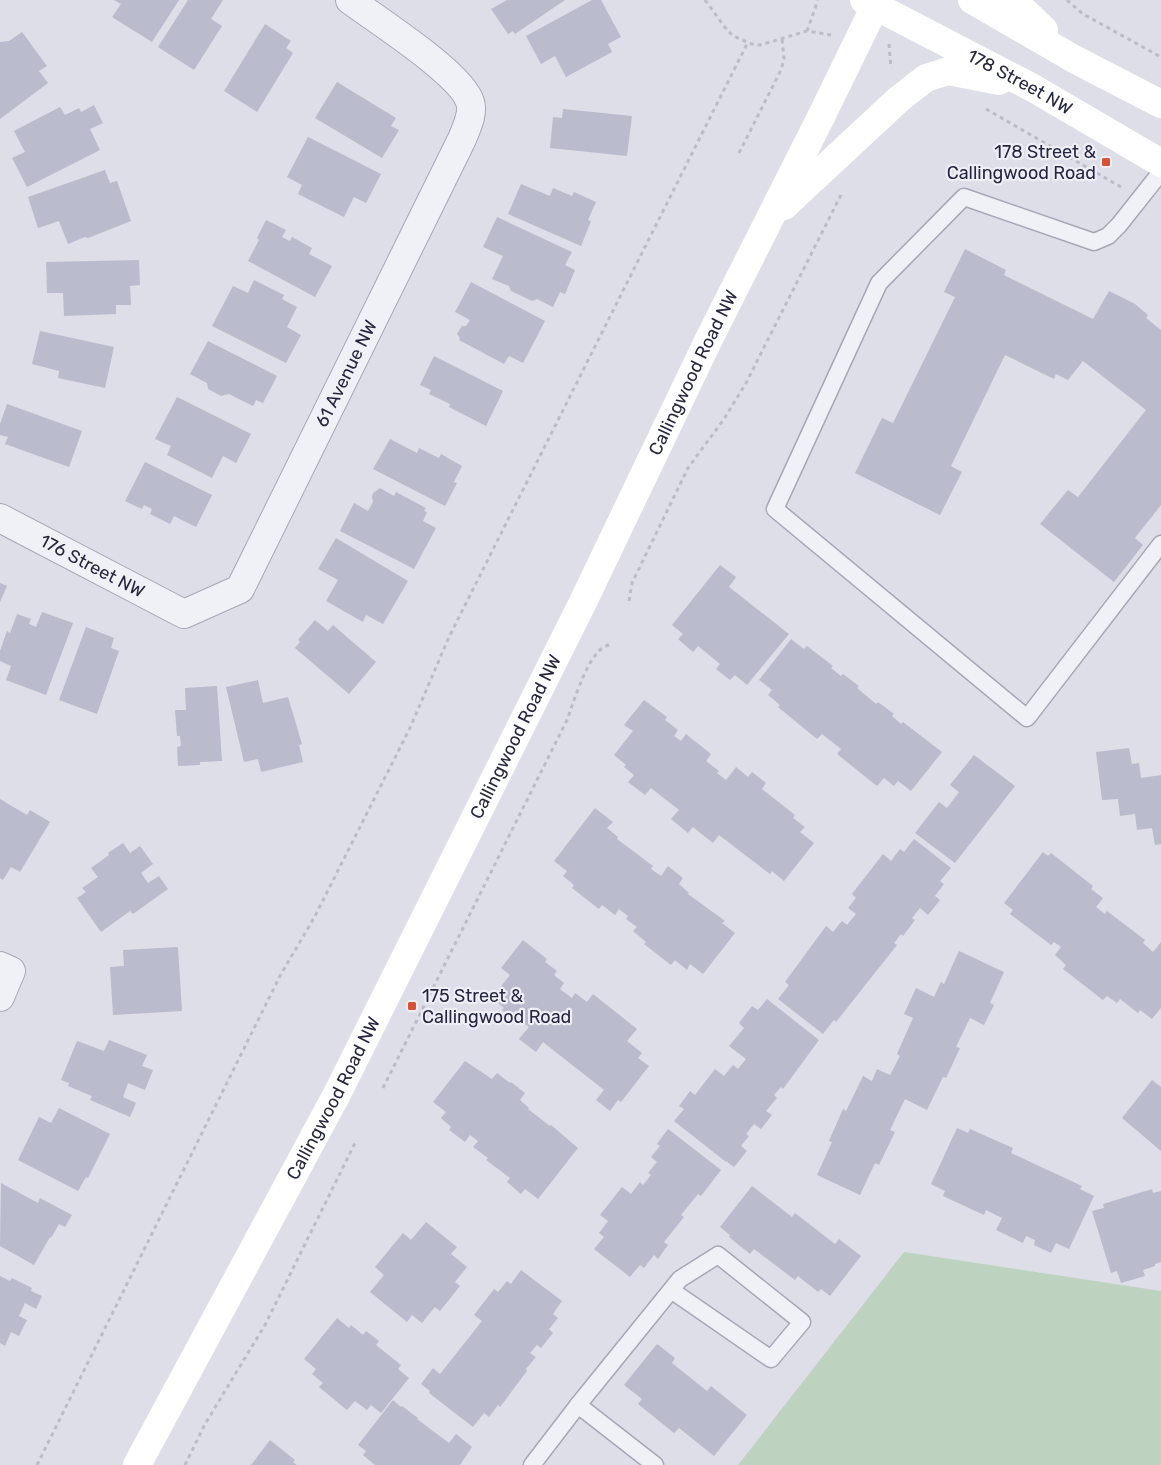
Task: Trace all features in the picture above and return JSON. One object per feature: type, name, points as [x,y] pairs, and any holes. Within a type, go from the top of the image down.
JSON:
[{"type":"main road","points":[[972,0],[1074,59],[1161,104]]},
{"type":"main road","points":[[1013,0],[1074,59]]},
{"type":"main road","name":"178 Street NW","points":[[872,2],[1033,88],[1161,163]]},
{"type":"main road","name":"Callingwood Road NW","points":[[137,1465],[337,1094],[583,602],[708,341],[770,218],[872,2]]},
{"type":"main road","points":[[770,218],[899,99],[926,78],[948,71],[1033,88]]},
{"type":"street","name":"61 Avenue NW","points":[[184,614],[240,589],[462,139],[469,120],[471,103],[458,82],[440,66],[350,0]]},
{"type":"street","name":"176 Street NW","points":[[0,518],[184,614]]},
{"type":"street","points":[[0,997],[5,969]]},
{"type":"lane","points":[[1161,172],[1119,225],[1108,236],[1094,242],[964,197],[880,283],[775,509],[1026,718],[1161,544]]},
{"type":"lane","points":[[532,1465],[578,1405],[671,1290],[680,1279],[718,1255],[802,1322],[771,1359],[671,1290]]},
{"type":"lane","points":[[578,1405],[655,1465]]},
{"type":"path","points":[[706,0],[733,36],[760,45],[806,31],[818,0]]},
{"type":"path","points":[[1067,0],[1083,14],[1161,57]]},
{"type":"path","points":[[739,153],[781,70],[784,58],[782,39]]},
{"type":"path","points":[[37,1465],[272,992],[314,918],[410,728],[453,628],[748,42]]},
{"type":"path","points":[[981,106],[1140,197]]},
{"type":"path","points":[[629,601],[632,583],[688,468],[724,419],[746,383],[843,191]]},
{"type":"path","points":[[383,1088],[567,720],[593,659],[599,651],[611,644]]},
{"type":"path","points":[[185,1465],[205,1424],[265,1325],[356,1141]]},
{"type":"green space","points":[[904,1252],[1161,1291],[1161,1465],[738,1465]]},
{"type":"building","points":[[114,0],[179,0],[152,42],[112,17],[121,4]]},
{"type":"building","points":[[188,0],[223,0],[211,19],[222,26],[194,70],[158,47]]},
{"type":"building","points":[[507,0],[565,0],[515,34],[513,31],[508,34],[491,9]]},
{"type":"building","points":[[592,0],[601,0],[621,37],[608,44],[612,52],[566,77],[555,56],[541,64],[526,36]]},
{"type":"building","points":[[265,24],[291,41],[286,48],[293,53],[257,112],[224,91]]},
{"type":"building","points":[[22,32],[47,66],[39,71],[48,83],[0,119],[0,42],[9,41]]},
{"type":"building","points":[[337,82],[396,118],[391,126],[399,130],[382,158],[315,118]]},
{"type":"building","points":[[94,105],[103,123],[90,129],[100,150],[27,187],[12,158],[25,152],[14,131],[60,107],[65,115],[79,108],[81,112]]},
{"type":"building","points":[[563,109],[632,116],[627,156],[550,148],[553,117],[562,118]]},
{"type":"building","points":[[308,137],[381,174],[366,203],[354,197],[344,217],[298,194],[302,185],[287,177]]},
{"type":"building","points":[[105,170],[110,183],[117,181],[131,221],[68,244],[59,221],[38,228],[28,197]]},
{"type":"building","points":[[521,184],[550,196],[553,188],[572,196],[574,192],[596,202],[588,220],[591,221],[581,246],[508,214]]},
{"type":"building","points":[[497,217],[572,252],[565,265],[575,270],[565,294],[560,292],[553,307],[537,299],[532,301],[511,291],[509,286],[492,279],[503,256],[483,247]]},
{"type":"building","points":[[266,220],[286,230],[282,237],[290,241],[292,237],[312,248],[309,254],[332,266],[315,297],[248,261],[259,240],[257,238]]},
{"type":"building","points":[[965,249],[1006,270],[1004,275],[1093,319],[1109,291],[1135,304],[1148,315],[1146,318],[1161,330],[1161,505],[1135,538],[1143,545],[1114,582],[1040,524],[1068,490],[1078,497],[1146,410],[1083,361],[1068,380],[1056,374],[1054,379],[1005,355],[951,466],[962,472],[940,515],[855,473],[882,418],[893,423],[955,297],[944,292]]},
{"type":"building","points":[[139,260],[140,285],[130,286],[131,305],[116,305],[116,314],[64,316],[63,293],[47,293],[46,262]]},
{"type":"building","points":[[254,280],[284,295],[282,299],[297,307],[287,327],[301,335],[286,363],[212,326],[233,286],[248,293]]},
{"type":"building","points":[[471,282],[545,321],[523,363],[509,356],[504,364],[459,340],[460,338],[457,334],[462,326],[466,326],[470,320],[455,312]]},
{"type":"building","points":[[40,331],[114,347],[105,388],[58,378],[59,371],[32,364]]},
{"type":"building","points":[[208,341],[277,376],[263,403],[256,400],[253,406],[229,394],[221,396],[208,389],[207,383],[190,374]]},
{"type":"building","points":[[434,356],[503,391],[486,426],[449,407],[450,404],[429,394],[431,390],[420,385]]},
{"type":"building","points":[[177,397],[251,434],[236,463],[223,456],[212,478],[167,455],[171,446],[155,439]]},
{"type":"building","points":[[7,404],[82,431],[69,467],[5,444],[8,437],[0,435],[0,424]]},
{"type":"building","points":[[390,439],[417,453],[419,448],[439,458],[441,454],[462,466],[454,482],[457,483],[445,506],[373,469]]},
{"type":"building","points":[[145,462],[212,495],[196,527],[174,516],[170,524],[150,514],[152,509],[144,505],[142,509],[125,501]]},
{"type":"building","points":[[380,488],[394,496],[396,492],[426,508],[424,511],[427,512],[423,521],[436,528],[414,569],[340,531],[354,503],[368,511],[373,502],[373,493]]},
{"type":"building","points":[[336,538],[408,581],[383,624],[366,615],[363,622],[326,601],[338,580],[318,569]]},
{"type":"building","points":[[720,565],[736,577],[729,587],[789,634],[747,685],[735,675],[730,680],[716,669],[720,664],[698,646],[693,652],[678,639],[683,634],[672,625]]},
{"type":"building","points":[[0,583],[7,586],[0,602]]},
{"type":"building","points":[[42,612],[73,623],[46,695],[6,680],[11,666],[0,661],[0,651],[7,631],[10,633],[17,614],[31,619],[29,624],[36,627]]},
{"type":"building","points":[[315,620],[328,631],[333,625],[376,662],[349,694],[295,648],[300,642],[298,640]]},
{"type":"building","points":[[86,627],[114,638],[111,648],[119,651],[97,714],[59,700]]},
{"type":"building","points":[[791,639],[804,649],[807,646],[833,666],[831,668],[841,676],[843,674],[859,686],[857,688],[876,704],[878,702],[894,714],[892,716],[901,724],[903,722],[942,752],[911,791],[898,781],[894,786],[884,778],[877,786],[837,754],[841,749],[822,734],[817,739],[778,707],[780,705],[768,695],[772,690],[759,680]]},
{"type":"building","points":[[258,680],[263,703],[288,697],[302,744],[299,745],[303,762],[261,772],[258,759],[244,762],[226,687]]},
{"type":"building","points":[[217,686],[222,761],[178,766],[177,747],[181,746],[180,736],[177,736],[175,710],[186,710],[185,688]]},
{"type":"building","points":[[644,700],[667,717],[665,720],[678,730],[674,736],[681,741],[686,734],[711,754],[706,761],[719,771],[717,773],[726,780],[736,767],[748,777],[752,772],[766,783],[762,789],[795,815],[793,818],[805,827],[800,832],[814,843],[784,881],[772,871],[770,874],[719,835],[713,843],[693,827],[688,833],[671,819],[679,810],[651,788],[645,795],[628,782],[634,775],[614,755],[633,731],[624,725]]},
{"type":"building","points":[[1129,748],[1132,764],[1139,763],[1141,778],[1161,775],[1161,844],[1155,845],[1152,828],[1137,830],[1135,814],[1120,816],[1118,799],[1102,800],[1096,752]]},
{"type":"building","points":[[974,755],[1015,786],[955,863],[915,833],[939,802],[947,808],[959,792],[950,785]]},
{"type":"building","points":[[0,799],[27,815],[30,810],[50,822],[20,872],[11,867],[3,880],[0,878]]},
{"type":"building","points":[[595,808],[613,822],[607,828],[618,837],[617,839],[653,866],[651,869],[661,876],[668,866],[683,878],[679,884],[688,894],[725,921],[722,923],[735,933],[703,974],[690,964],[687,970],[675,960],[671,965],[644,944],[646,942],[633,931],[637,927],[626,919],[628,916],[619,909],[615,915],[602,905],[599,909],[572,888],[574,885],[563,876],[567,871],[554,861]]},
{"type":"building","points":[[914,839],[951,868],[940,881],[944,884],[935,896],[940,900],[928,915],[920,908],[912,918],[915,920],[903,936],[901,934],[894,943],[897,945],[836,1022],[834,1020],[823,1034],[778,999],[789,985],[785,982],[826,926],[833,932],[842,921],[847,925],[856,914],[848,908],[856,898],[852,894],[883,854],[891,861],[900,849],[904,852]]},
{"type":"building","points":[[123,843],[130,853],[140,846],[153,864],[141,873],[148,883],[159,876],[168,889],[133,914],[130,911],[101,932],[77,898],[86,892],[82,888],[98,877],[91,868]]},
{"type":"building","points":[[1043,852],[1048,856],[1051,853],[1093,886],[1091,889],[1103,898],[1096,907],[1105,914],[1107,911],[1145,940],[1143,943],[1153,952],[1161,942],[1161,1008],[1152,1019],[1140,1010],[1138,1013],[1120,999],[1117,1003],[1107,996],[1103,1000],[1063,969],[1066,965],[1055,955],[1061,947],[1054,942],[1051,945],[1010,914],[1013,910],[1004,903]]},
{"type":"building","points":[[523,940],[547,959],[545,962],[557,971],[554,975],[564,983],[560,989],[572,998],[575,993],[587,1002],[593,994],[637,1029],[627,1041],[642,1053],[638,1058],[649,1066],[621,1102],[618,1100],[610,1111],[596,1100],[604,1090],[543,1042],[536,1052],[519,1039],[529,1027],[519,1020],[517,1022],[502,1010],[504,1008],[492,998],[510,975],[501,968]]},
{"type":"building","points":[[178,947],[182,1011],[113,1015],[110,967],[124,966],[123,950]]},
{"type":"building","points":[[959,951],[1004,972],[990,1003],[994,1005],[984,1025],[970,1018],[956,1047],[960,1048],[946,1078],[943,1077],[927,1110],[905,1099],[890,1130],[895,1132],[879,1165],[875,1163],[860,1195],[817,1175],[832,1142],[829,1141],[843,1109],[846,1111],[863,1076],[872,1081],[877,1069],[890,1075],[900,1056],[897,1054],[913,1018],[904,1014],[916,988],[934,997],[941,982],[944,984]]},
{"type":"building","points":[[767,999],[819,1040],[783,1089],[781,1087],[774,1095],[777,1098],[766,1111],[772,1115],[761,1129],[754,1124],[746,1134],[749,1136],[741,1146],[747,1151],[734,1167],[674,1121],[684,1109],[679,1106],[690,1091],[695,1095],[715,1069],[724,1076],[733,1065],[738,1069],[746,1059],[729,1046],[744,1028],[739,1023],[752,1006],[758,1010]]},
{"type":"building","points":[[109,1040],[147,1055],[142,1066],[153,1070],[145,1090],[128,1083],[123,1097],[136,1103],[130,1117],[90,1100],[92,1096],[68,1086],[69,1083],[61,1080],[77,1041],[104,1051]]},
{"type":"building","points":[[465,1061],[492,1079],[497,1073],[511,1082],[525,1093],[520,1100],[528,1109],[551,1125],[578,1148],[538,1199],[525,1189],[521,1194],[507,1182],[510,1178],[486,1160],[488,1158],[473,1147],[478,1141],[470,1135],[465,1142],[449,1130],[451,1127],[441,1118],[446,1112],[433,1102]]},
{"type":"building","points":[[1152,1080],[1161,1087],[1161,1151],[1122,1118]]},
{"type":"building","points":[[59,1108],[110,1134],[88,1178],[86,1177],[78,1191],[18,1160],[39,1117],[51,1123]]},
{"type":"building","points":[[957,1128],[968,1133],[970,1129],[1013,1148],[1011,1153],[1082,1186],[1080,1189],[1094,1196],[1069,1249],[1056,1243],[1051,1253],[1034,1245],[1035,1240],[1026,1236],[1023,1243],[996,1230],[1002,1218],[986,1210],[984,1215],[943,1196],[945,1191],[931,1184]]},
{"type":"building","points":[[668,1129],[721,1170],[701,1196],[698,1194],[681,1215],[684,1217],[664,1242],[668,1245],[658,1259],[654,1255],[644,1268],[640,1265],[630,1277],[594,1249],[604,1237],[599,1233],[608,1221],[600,1215],[622,1187],[631,1194],[640,1182],[643,1185],[651,1175],[648,1173],[657,1162],[651,1157],[660,1146],[657,1144]]},
{"type":"building","points":[[1,1183],[38,1203],[40,1198],[72,1215],[65,1227],[59,1224],[34,1265],[0,1246]]},
{"type":"building","points":[[752,1186],[792,1217],[795,1213],[835,1244],[839,1239],[861,1256],[830,1296],[821,1289],[818,1292],[798,1276],[795,1280],[754,1249],[750,1254],[720,1227]]},
{"type":"building","points":[[1152,1189],[1153,1193],[1161,1191],[1161,1262],[1143,1270],[1145,1276],[1121,1283],[1117,1271],[1111,1273],[1092,1211],[1104,1208],[1103,1204]]},
{"type":"building","points":[[426,1222],[457,1247],[451,1254],[467,1267],[455,1282],[460,1286],[440,1311],[435,1307],[422,1323],[412,1315],[407,1322],[370,1292],[384,1275],[375,1267],[403,1233],[411,1240]]},
{"type":"building","points":[[521,1270],[562,1301],[553,1314],[558,1318],[549,1329],[553,1333],[541,1348],[537,1345],[530,1353],[536,1357],[500,1407],[498,1405],[489,1417],[484,1413],[473,1427],[429,1393],[430,1391],[421,1384],[433,1368],[440,1374],[482,1321],[474,1315],[494,1289],[498,1292],[507,1281],[511,1284]]},
{"type":"building","points":[[0,1276],[10,1281],[12,1278],[32,1288],[31,1291],[42,1296],[36,1309],[25,1303],[19,1316],[27,1320],[19,1336],[11,1332],[5,1346],[0,1343]]},
{"type":"building","points":[[337,1318],[349,1328],[351,1325],[363,1335],[366,1331],[379,1341],[376,1345],[401,1365],[398,1369],[409,1378],[381,1413],[371,1405],[367,1410],[355,1401],[347,1410],[319,1387],[323,1383],[312,1374],[316,1369],[304,1359]]},
{"type":"building","points":[[657,1344],[675,1358],[672,1363],[707,1391],[711,1386],[747,1415],[714,1456],[679,1428],[674,1433],[638,1404],[642,1399],[624,1385]]},
{"type":"building","points":[[393,1400],[449,1443],[456,1434],[472,1447],[460,1465],[375,1465],[363,1455],[366,1451],[358,1445]]},
{"type":"building","points":[[270,1440],[295,1460],[293,1462],[297,1465],[251,1465]]},
{"type":"place","name":"178 Street & Callingwood Road","points":[[1106,162]]},
{"type":"place","name":"175 Street & Callingwood Road","points":[[412,1006]]}]
